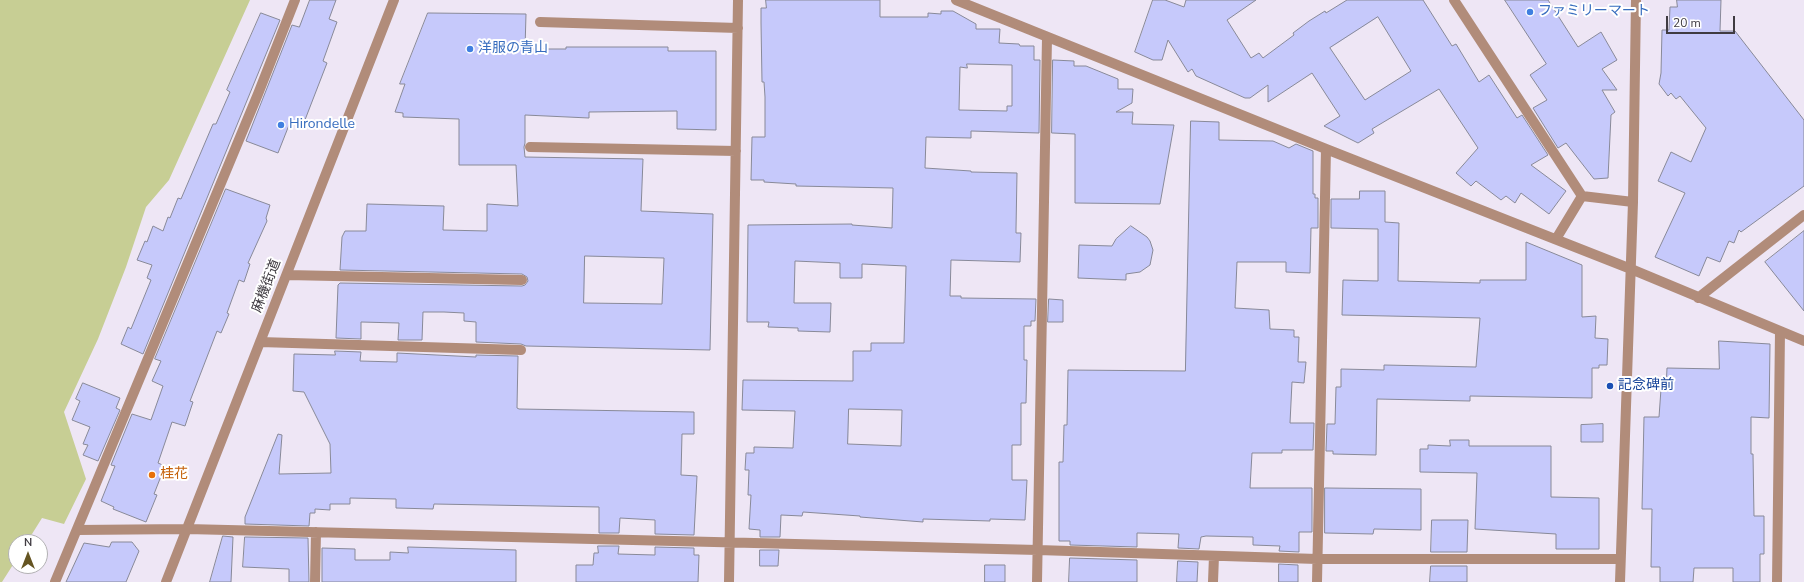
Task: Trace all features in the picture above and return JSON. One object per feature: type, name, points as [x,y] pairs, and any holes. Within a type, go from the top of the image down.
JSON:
[{"type":"street","points":[[55,582],[78,530],[258,94],[295,0]]},
{"type":"street","name":"麻機街道","points":[[166,582],[394,0]]},
{"type":"street","points":[[729,582],[738,0]]},
{"type":"street","points":[[956,0],[1047,38],[1631,269],[1804,341]]},
{"type":"street","points":[[1454,0],[1582,196]]},
{"type":"street","points":[[1620,582],[1633,202],[1636,0]]},
{"type":"street","points":[[540,22],[738,28]]},
{"type":"street","points":[[1037,582],[1047,38]]},
{"type":"street","points":[[530,147],[736,151]]},
{"type":"street","points":[[1317,582],[1326,149]]},
{"type":"street","points":[[1582,196],[1633,202]]},
{"type":"street","points":[[1556,239],[1582,196]]},
{"type":"street","points":[[1698,298],[1804,215]]},
{"type":"street","points":[[286,275],[522,280]]},
{"type":"street","points":[[1777,582],[1780,331]]},
{"type":"street","points":[[260,342],[521,350]]},
{"type":"street","points":[[78,530],[188,529],[1038,550],[1317,559],[1620,558]]},
{"type":"street","points":[[315,582],[316,532]]},
{"type":"street","points":[[1214,556],[1214,582]]},
{"type":"green space","points":[[0,0],[250,0],[169,180],[146,207],[126,267],[98,339],[64,412],[86,479],[64,524],[42,518],[32,534],[8,534],[8,573],[2,582],[0,582]]},
{"type":"building","points":[[310,0],[336,0],[329,19],[337,22],[323,61],[327,63],[303,125],[291,120],[278,153],[246,141],[292,25],[299,27]]},
{"type":"building","points":[[766,0],[880,0],[880,17],[928,17],[928,13],[941,14],[941,11],[953,11],[976,24],[976,29],[1000,29],[999,43],[1034,46],[1034,60],[1040,60],[1039,133],[971,131],[971,138],[926,137],[925,168],[971,172],[1017,173],[1016,233],[1021,233],[1020,262],[951,260],[950,296],[961,296],[961,298],[1036,299],[1035,321],[1031,321],[1031,326],[1024,326],[1024,360],[1027,360],[1026,403],[1021,403],[1021,445],[1012,445],[1012,480],[1027,480],[1025,520],[990,519],[990,521],[923,519],[923,522],[803,512],[802,516],[781,515],[780,537],[760,537],[760,530],[749,529],[751,495],[748,495],[749,470],[745,470],[746,453],[754,453],[754,447],[793,448],[795,411],[742,410],[743,380],[853,381],[853,351],[871,351],[871,343],[904,343],[906,266],[862,264],[862,278],[840,278],[840,263],[795,261],[794,303],[831,303],[830,332],[798,331],[798,328],[768,327],[769,322],[747,322],[748,225],[852,224],[892,228],[893,188],[796,186],[796,184],[751,180],[752,137],[765,137],[765,97],[764,82],[762,82],[761,8],[766,8]],"holes":[[[967,64],[1012,65],[1012,106],[1007,106],[1007,111],[959,110],[960,67],[967,68]],[[849,409],[902,410],[901,446],[848,444]]]},
{"type":"building","points":[[1153,0],[1165,0],[1184,7],[1186,0],[1256,0],[1227,20],[1251,58],[1259,53],[1263,58],[1294,35],[1293,33],[1309,21],[1325,11],[1326,13],[1347,0],[1423,0],[1452,46],[1456,44],[1479,82],[1489,75],[1517,118],[1522,115],[1548,155],[1531,165],[1566,191],[1549,214],[1521,193],[1515,203],[1506,196],[1501,200],[1476,181],[1471,186],[1456,173],[1478,148],[1439,89],[1372,129],[1374,133],[1358,143],[1324,126],[1340,116],[1312,73],[1268,102],[1268,85],[1250,98],[1245,98],[1196,76],[1192,69],[1188,72],[1168,40],[1162,60],[1153,60],[1135,52]],"holes":[[[1378,17],[1411,71],[1365,100],[1330,48]]]},
{"type":"building","points":[[1505,0],[1548,0],[1578,47],[1601,32],[1617,60],[1602,69],[1617,90],[1602,90],[1615,112],[1611,115],[1608,178],[1594,179],[1566,143],[1558,148],[1533,108],[1547,100],[1530,75],[1546,64]]},
{"type":"building","points":[[1677,0],[1721,0],[1720,31],[1735,31],[1804,120],[1804,186],[1741,232],[1739,230],[1734,243],[1729,241],[1720,262],[1707,257],[1699,276],[1655,257],[1685,193],[1658,181],[1671,152],[1691,162],[1706,128],[1680,96],[1676,99],[1671,93],[1668,96],[1659,84],[1661,73],[1662,30],[1669,30],[1670,7],[1677,7]]},
{"type":"building","points":[[261,13],[280,20],[143,354],[121,344],[128,327],[131,329],[151,280],[147,278],[152,265],[137,260],[145,241],[147,242],[153,226],[163,231],[168,217],[170,218],[178,198],[181,199],[213,124],[216,124],[230,92],[227,90]]},
{"type":"building","points":[[428,13],[526,14],[525,49],[566,49],[566,47],[668,47],[668,51],[716,51],[716,130],[677,129],[677,111],[589,112],[589,118],[525,115],[524,147],[525,157],[643,159],[641,211],[713,214],[710,350],[526,346],[521,344],[476,342],[476,322],[464,321],[464,313],[444,312],[423,312],[422,340],[398,340],[399,323],[361,322],[361,339],[336,338],[338,285],[340,283],[522,286],[528,281],[527,277],[522,274],[340,270],[342,237],[345,231],[366,231],[367,204],[444,206],[443,230],[487,231],[487,204],[518,206],[516,165],[459,165],[459,119],[403,117],[403,113],[395,112],[405,84],[400,84]],"holes":[[[585,256],[664,258],[662,304],[584,303]]]},
{"type":"building","points":[[1053,60],[1074,61],[1074,66],[1086,66],[1118,79],[1118,89],[1133,89],[1132,103],[1116,112],[1133,112],[1132,124],[1174,125],[1160,204],[1075,203],[1075,134],[1052,133]]},
{"type":"building","points":[[1191,121],[1219,122],[1219,140],[1273,141],[1289,148],[1296,144],[1313,151],[1313,194],[1315,194],[1315,198],[1318,198],[1318,228],[1311,228],[1310,273],[1286,272],[1286,262],[1237,262],[1235,308],[1269,310],[1270,329],[1294,330],[1294,337],[1299,337],[1298,362],[1306,362],[1304,383],[1292,382],[1290,423],[1314,423],[1313,450],[1282,450],[1282,453],[1252,453],[1250,488],[1312,488],[1312,532],[1299,532],[1299,552],[1279,551],[1280,546],[1253,545],[1253,537],[1201,537],[1199,549],[1178,548],[1179,534],[1137,533],[1137,547],[1070,545],[1070,541],[1059,541],[1059,462],[1063,462],[1064,425],[1067,425],[1068,370],[1185,371]]},
{"type":"building","points":[[226,189],[270,205],[266,218],[267,221],[248,263],[250,264],[244,282],[239,280],[227,313],[229,314],[221,333],[217,331],[190,401],[193,402],[185,426],[172,422],[158,463],[165,466],[154,494],[157,495],[146,522],[113,509],[114,507],[101,501],[115,466],[111,465],[132,414],[151,420],[163,386],[152,381],[161,361],[155,359]]},
{"type":"building","points":[[1360,191],[1385,191],[1385,222],[1399,223],[1398,281],[1480,283],[1480,280],[1526,280],[1526,242],[1582,265],[1582,317],[1596,316],[1595,338],[1608,339],[1607,365],[1599,365],[1599,368],[1592,368],[1592,398],[1470,396],[1470,401],[1377,399],[1376,455],[1333,454],[1333,451],[1326,451],[1327,424],[1335,424],[1336,387],[1341,387],[1341,369],[1384,370],[1384,365],[1476,367],[1480,318],[1342,315],[1343,280],[1378,281],[1378,229],[1331,228],[1331,199],[1359,199]]},
{"type":"building","points":[[1131,226],[1147,237],[1150,241],[1153,250],[1150,265],[1140,272],[1126,274],[1126,280],[1078,278],[1079,245],[1112,246],[1116,239]]},
{"type":"building","points":[[1804,231],[1804,311],[1765,262]]},
{"type":"building","points":[[1049,299],[1063,300],[1063,322],[1048,322]]},
{"type":"building","points":[[1719,341],[1770,344],[1769,418],[1751,417],[1754,516],[1764,516],[1764,554],[1760,554],[1760,582],[1733,582],[1733,568],[1694,568],[1693,582],[1660,582],[1660,567],[1651,567],[1652,509],[1642,509],[1644,417],[1659,417],[1661,389],[1666,389],[1667,368],[1719,369]]},
{"type":"building","points":[[335,351],[361,352],[360,361],[397,362],[397,353],[476,357],[476,355],[518,356],[517,408],[519,409],[694,412],[694,434],[682,434],[681,475],[697,476],[694,535],[655,534],[655,520],[620,518],[619,533],[599,533],[599,507],[434,504],[433,509],[396,508],[396,499],[350,498],[350,504],[330,504],[330,510],[315,509],[315,513],[310,513],[309,526],[245,524],[245,517],[278,434],[282,435],[279,474],[331,473],[330,444],[304,392],[293,391],[294,354],[335,355]]},
{"type":"building","points":[[83,383],[120,398],[116,408],[120,410],[98,461],[83,455],[88,445],[83,444],[90,427],[72,420],[80,401],[76,399]]},
{"type":"building","points":[[1603,424],[1603,442],[1581,442],[1581,425]]},
{"type":"building","points":[[1450,440],[1469,440],[1469,446],[1551,446],[1551,497],[1599,498],[1599,549],[1556,549],[1556,534],[1475,529],[1477,473],[1420,472],[1420,449],[1428,449],[1428,445],[1450,446]]},
{"type":"building","points":[[1325,488],[1421,489],[1421,530],[1374,529],[1373,534],[1325,533]]},
{"type":"building","points":[[1432,520],[1468,520],[1467,552],[1431,552]]},
{"type":"building","points":[[223,536],[233,537],[231,582],[210,582]]},
{"type":"building","points":[[245,537],[308,538],[309,582],[289,582],[289,569],[243,567]]},
{"type":"building","points":[[112,542],[132,542],[139,551],[126,582],[66,582],[84,543],[109,547]]},
{"type":"building","points":[[598,546],[619,546],[618,554],[655,555],[655,547],[694,548],[694,555],[699,555],[698,582],[576,582],[576,565],[593,565],[594,553],[598,553]]},
{"type":"building","points":[[408,547],[516,550],[516,582],[322,582],[322,548],[355,549],[355,560],[390,560],[390,552],[408,553]]},
{"type":"building","points":[[760,550],[779,550],[778,566],[760,566]]},
{"type":"building","points":[[1070,558],[1137,560],[1137,582],[1069,582]]},
{"type":"building","points":[[1178,561],[1198,562],[1197,582],[1177,582]]},
{"type":"building","points":[[1279,564],[1298,565],[1298,582],[1279,582]]},
{"type":"building","points":[[985,565],[1005,565],[1005,582],[985,582]]},
{"type":"building","points":[[1431,566],[1467,566],[1467,582],[1430,582]]},
{"type":"place","name":"ファミリーマート","points":[[1530,12]]},
{"type":"place","name":"洋服の青山","points":[[470,49]]},
{"type":"place","name":"Hirondelle","points":[[281,125]]},
{"type":"place","name":"記念碑前","points":[[1610,386]]},
{"type":"place","name":"桂花","points":[[152,475]]}]
